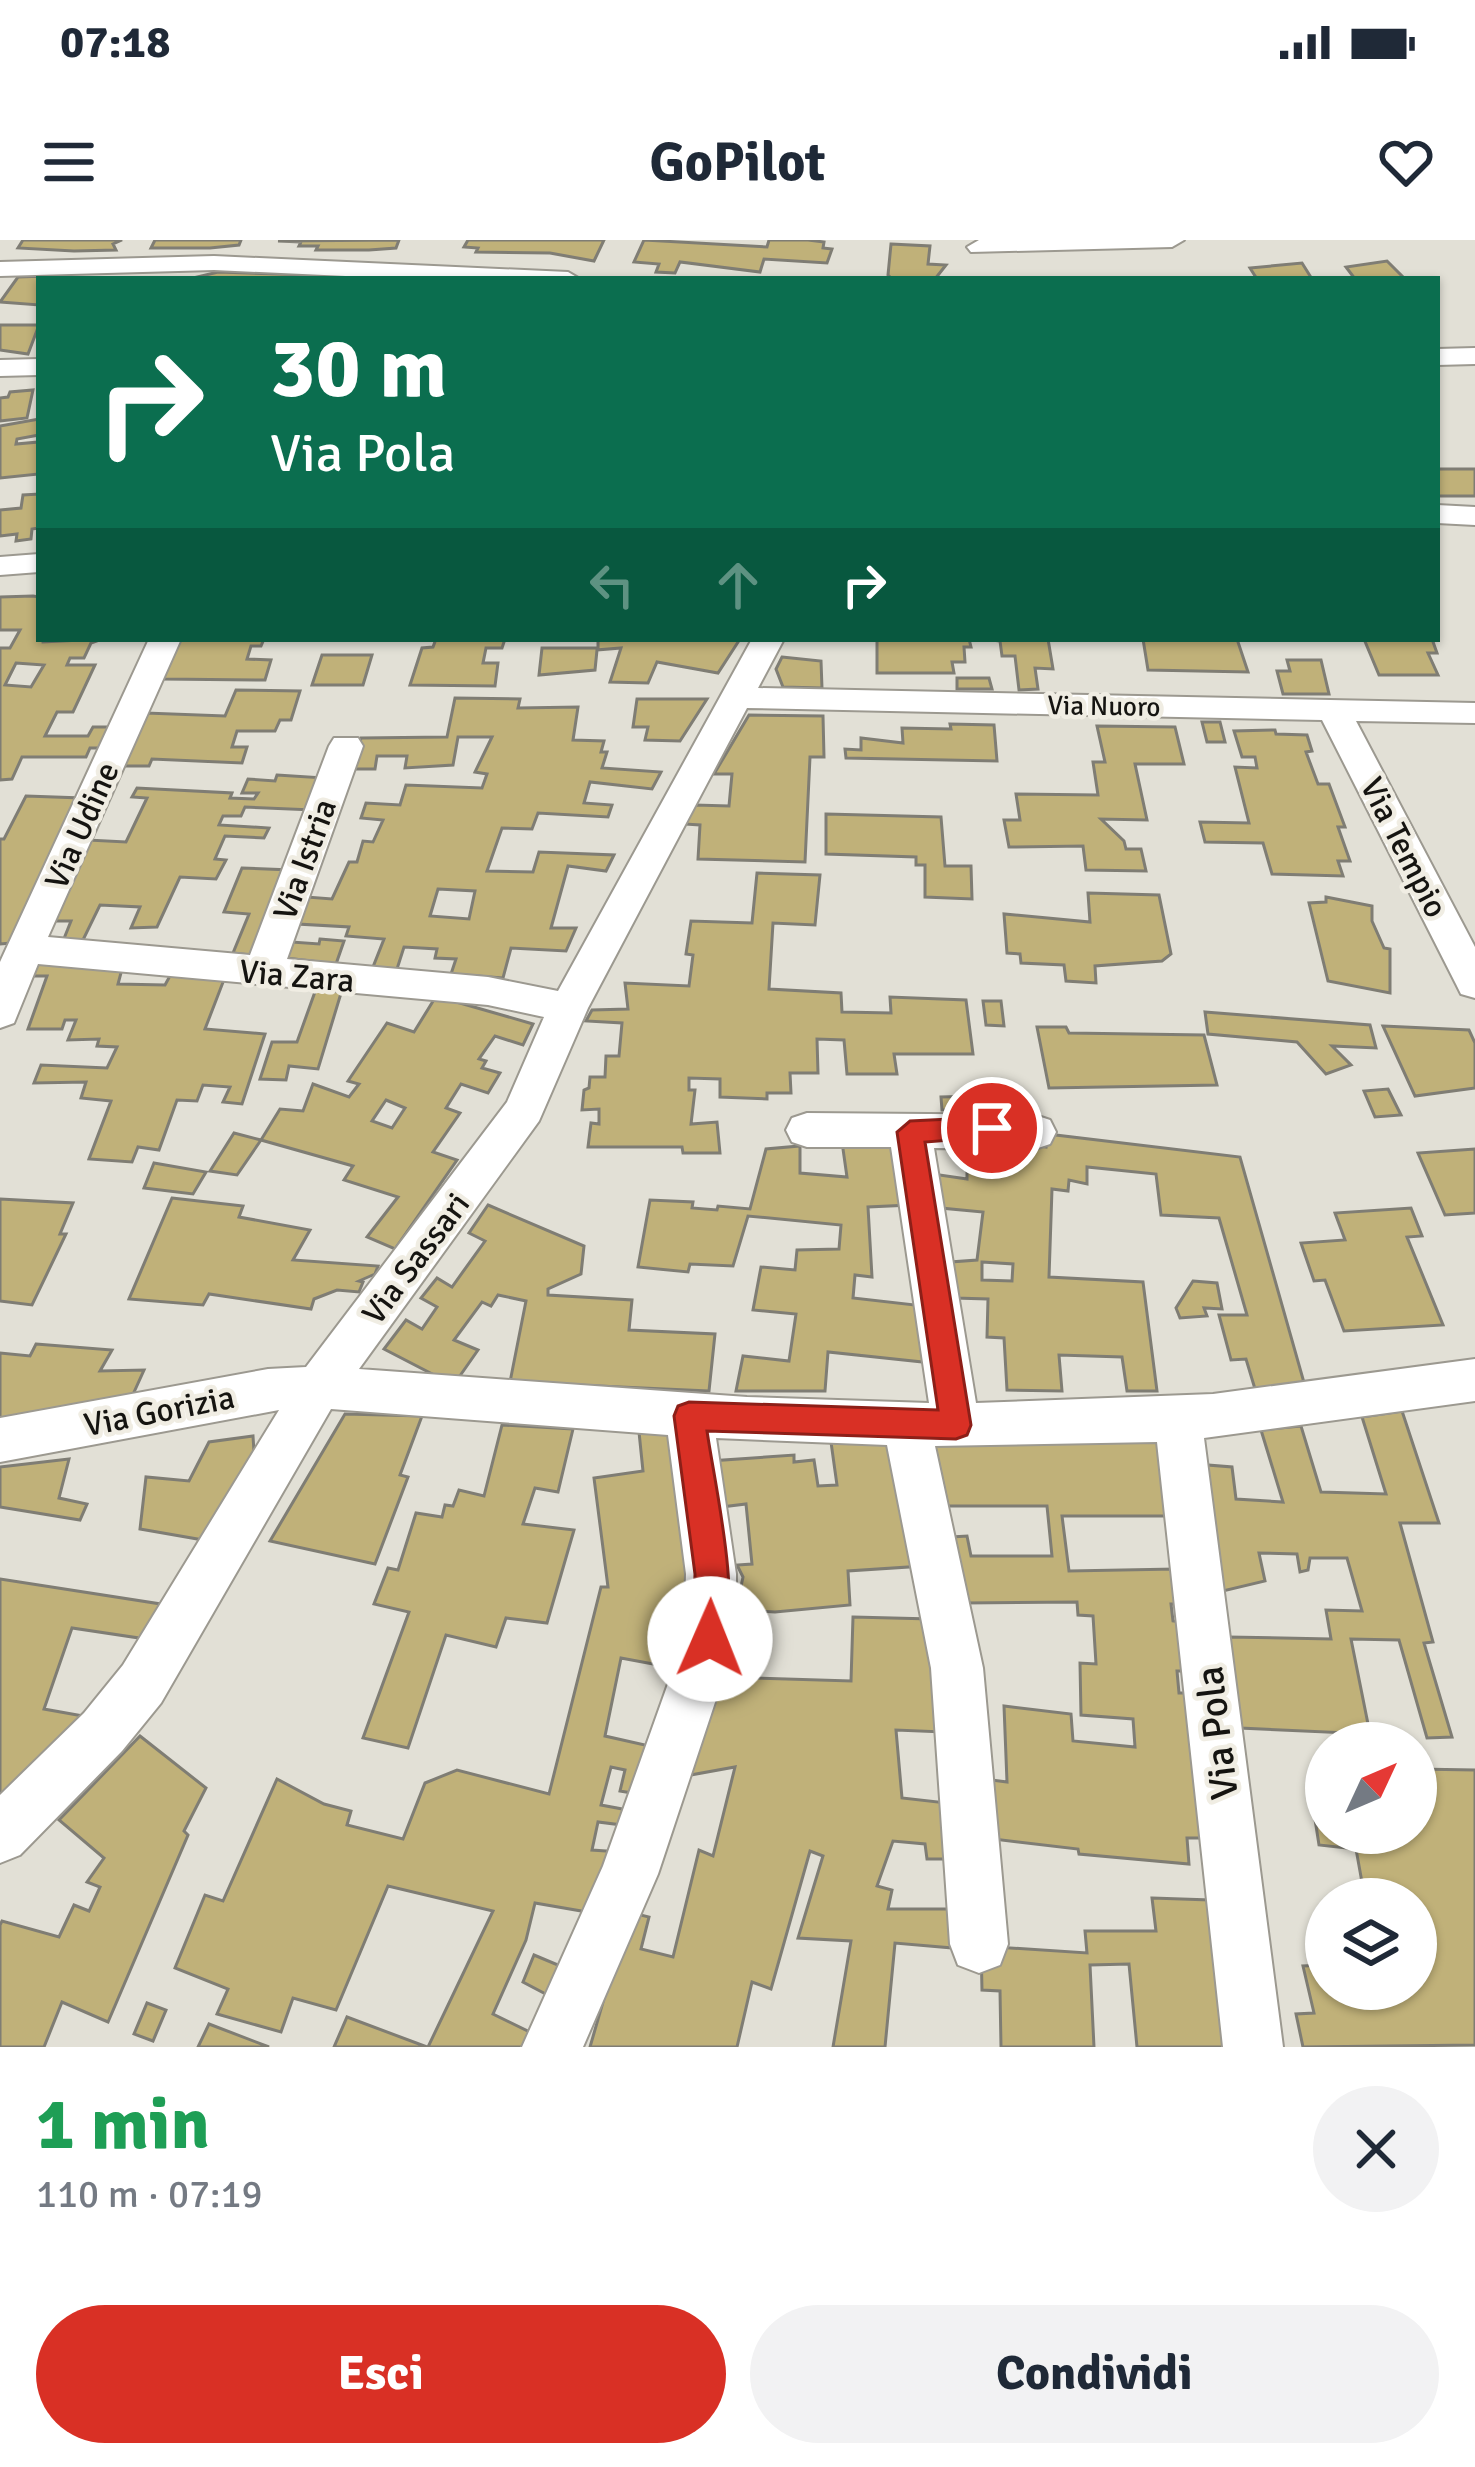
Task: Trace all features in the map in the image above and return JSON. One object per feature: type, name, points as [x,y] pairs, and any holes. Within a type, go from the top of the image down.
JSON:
[{"type":"street","points":[[977,250],[1172,240]]},
{"type":"street","points":[[0,269],[214,262],[436,276]]},
{"type":"street","points":[[1440,357],[1475,356]]},
{"type":"street","points":[[0,368],[36,368]]},
{"type":"street","points":[[1440,514],[1475,516]]},
{"type":"street","points":[[0,566],[36,562]]},
{"type":"street","name":"Via Udine","points":[[0,1013],[164,642]]},
{"type":"street","name":"Via Sassari","points":[[0,1835],[103,1732],[142,1684],[320,1387],[524,1110],[568,1008],[766,642]]},
{"type":"street","name":"Via Nuoro","points":[[733,698],[1475,713]]},
{"type":"street","name":"Via Tempio","points":[[1334,711],[1475,984]]},
{"type":"street","name":"Via Istria","points":[[263,973],[346,746]]},
{"type":"street","name":"Via Zara","points":[[24,950],[488,991],[568,1008]]},
{"type":"street","points":[[807,1130],[1035,1132]]},
{"type":"street","points":[[910,1132],[931,1425],[979,1944]]},
{"type":"street","points":[[320,1387],[689,1416],[931,1425],[1178,1418],[1475,1380]]},
{"type":"street","name":"Via Gorizia","points":[[0,1440],[268,1390],[320,1387]]},
{"type":"street","points":[[552,2047],[629,1874],[710,1639],[711,1574],[689,1416]]},
{"type":"street","name":"Via Pola","points":[[1178,1418],[1253,2047]]},
{"type":"building","points":[[23,240],[122,240],[113,244],[116,250],[74,251],[18,248]]},
{"type":"building","points":[[155,240],[241,240],[239,245],[210,248],[151,248]]},
{"type":"building","points":[[399,240],[396,248],[369,250],[316,250],[318,246],[278,241]]},
{"type":"building","points":[[468,240],[604,240],[594,261],[550,253],[476,252],[478,248],[464,247]]},
{"type":"building","points":[[644,240],[767,247],[769,240],[808,240],[824,242],[823,248],[832,249],[827,263],[764,259],[760,272],[680,262],[675,273],[656,272],[659,264],[634,262]]},
{"type":"building","points":[[891,244],[930,246],[928,264],[946,265],[937,276],[888,275]]},
{"type":"building","points":[[1387,261],[1402,276],[1353,276],[1346,267]]},
{"type":"building","points":[[1302,263],[1310,276],[1255,276],[1250,268]]},
{"type":"building","points":[[218,272],[318,276],[201,276]]},
{"type":"building","points":[[36,276],[36,305],[0,302],[18,277]]},
{"type":"building","points":[[0,325],[36,325],[28,354],[0,350]]},
{"type":"building","points":[[33,390],[27,418],[0,421],[0,398]]},
{"type":"building","points":[[36,420],[36,436],[17,439],[16,444],[36,442],[36,474],[0,478],[0,426]]},
{"type":"building","points":[[1440,469],[1475,469],[1475,496],[1440,496]]},
{"type":"building","points":[[36,494],[36,528],[31,539],[16,541],[17,534],[0,536],[0,510],[21,508],[23,495]]},
{"type":"building","points":[[33,596],[36,642],[94,642],[84,658],[70,658],[67,665],[95,665],[73,712],[57,712],[45,736],[88,736],[93,727],[114,727],[103,748],[90,748],[86,757],[22,757],[12,779],[0,780],[0,648],[10,648],[20,630],[0,630],[0,597]],"holes":[[[16,663],[44,665],[31,687],[5,685]]]},
{"type":"building","points":[[180,642],[263,642],[251,646],[247,659],[271,660],[265,680],[163,679]]},
{"type":"building","points":[[435,642],[504,642],[502,648],[486,648],[483,663],[498,663],[495,686],[410,685],[422,648],[433,647]]},
{"type":"building","points":[[598,642],[738,642],[718,673],[657,662],[648,683],[610,682],[621,648],[597,650],[595,670],[539,675],[542,648],[598,648]]},
{"type":"building","points":[[877,642],[970,642],[971,647],[964,647],[965,662],[952,662],[954,673],[877,673]]},
{"type":"building","points":[[1000,642],[1048,642],[1053,669],[1035,668],[1038,689],[1019,690],[1015,656],[1002,656]]},
{"type":"building","points":[[1143,642],[1238,642],[1248,672],[1148,670]]},
{"type":"building","points":[[1365,642],[1433,642],[1437,653],[1428,653],[1438,675],[1379,675]]},
{"type":"building","points":[[322,655],[372,655],[363,685],[312,685]]},
{"type":"building","points":[[782,657],[821,661],[822,688],[783,687],[776,669]]},
{"type":"building","points":[[1287,660],[1321,660],[1329,694],[1283,694],[1277,671],[1290,671]]},
{"type":"building","points":[[957,678],[989,678],[992,689],[957,689]]},
{"type":"building","points":[[236,690],[300,691],[291,720],[280,720],[275,731],[237,731],[232,747],[247,747],[242,763],[152,759],[149,766],[123,766],[146,713],[225,716]]},
{"type":"building","points":[[455,698],[520,699],[518,708],[578,707],[573,740],[604,741],[601,752],[607,752],[602,768],[661,772],[652,789],[590,782],[584,803],[612,805],[608,817],[538,813],[532,829],[502,828],[487,871],[533,872],[539,852],[614,855],[606,871],[568,866],[551,928],[576,928],[566,951],[511,948],[503,978],[451,974],[456,959],[435,958],[437,949],[404,947],[397,969],[373,967],[384,939],[346,936],[349,927],[298,924],[307,897],[332,899],[349,862],[357,862],[363,841],[373,842],[383,820],[361,818],[366,803],[400,805],[406,785],[482,788],[487,774],[475,772],[492,737],[458,737],[453,765],[405,768],[407,756],[377,756],[375,769],[353,769],[361,738],[447,737]],"holes":[[[438,889],[475,891],[469,919],[430,916]]]},
{"type":"building","points":[[637,699],[707,699],[680,741],[645,740],[648,727],[633,727]]},
{"type":"building","points":[[749,715],[823,716],[824,757],[810,757],[805,862],[698,859],[700,825],[684,824],[695,805],[729,806],[732,774],[714,774]]},
{"type":"building","points":[[1202,722],[1220,722],[1225,742],[1207,742]]},
{"type":"building","points":[[950,724],[994,725],[997,761],[846,758],[845,749],[861,750],[861,738],[903,743],[902,728],[951,729]]},
{"type":"building","points":[[1097,726],[1175,727],[1184,764],[1135,764],[1147,820],[1101,819],[1126,849],[1141,849],[1146,871],[1086,870],[1083,846],[1009,847],[1004,820],[1020,820],[1016,794],[1098,795],[1093,762],[1105,762]]},
{"type":"building","points":[[1275,730],[1276,734],[1307,735],[1312,751],[1306,752],[1318,784],[1329,784],[1345,827],[1338,827],[1350,861],[1338,861],[1343,876],[1272,874],[1263,843],[1205,842],[1200,822],[1249,823],[1235,767],[1257,768],[1255,757],[1242,757],[1234,731]]},
{"type":"building","points":[[277,775],[325,778],[313,810],[245,807],[241,816],[223,816],[219,825],[269,828],[264,838],[225,836],[215,859],[226,860],[216,879],[180,877],[157,927],[131,928],[140,907],[100,905],[82,942],[63,941],[71,921],[49,921],[88,840],[126,842],[147,798],[132,797],[137,788],[232,793],[230,798],[254,799],[258,793],[242,793],[248,779],[275,781]]},
{"type":"building","points":[[26,796],[81,798],[11,943],[0,944],[0,839]]},
{"type":"building","points":[[826,814],[941,817],[945,866],[971,866],[972,899],[925,897],[925,865],[916,865],[916,857],[826,854]]},
{"type":"building","points":[[242,868],[290,870],[258,956],[233,953],[249,914],[224,912]]},
{"type":"building","points":[[757,873],[820,875],[815,925],[773,923],[769,989],[841,993],[842,1012],[891,1013],[890,997],[966,1000],[973,1054],[894,1054],[897,1074],[847,1074],[844,1040],[817,1039],[818,1073],[790,1073],[791,1093],[767,1093],[767,1099],[720,1097],[720,1079],[689,1078],[689,1090],[695,1090],[691,1124],[717,1122],[720,1153],[683,1153],[682,1147],[588,1147],[591,1123],[599,1124],[599,1109],[582,1110],[584,1090],[589,1088],[590,1077],[605,1077],[606,1056],[619,1056],[622,1023],[586,1021],[592,1010],[628,1009],[625,983],[689,986],[693,955],[686,954],[691,921],[752,923]]},
{"type":"building","points":[[1088,893],[1159,895],[1171,954],[1162,961],[1095,966],[1096,983],[1066,981],[1064,965],[1021,963],[1020,954],[1007,953],[1004,914],[1090,922]]},
{"type":"building","points":[[1326,897],[1372,906],[1372,921],[1384,948],[1390,949],[1390,993],[1328,981],[1309,903],[1326,902]]},
{"type":"building","points":[[320,939],[344,941],[336,964],[286,958],[292,942],[319,944]]},
{"type":"building","points":[[36,962],[122,969],[118,984],[165,985],[171,974],[225,977],[205,1029],[265,1034],[242,1104],[223,1102],[230,1087],[203,1085],[197,1101],[177,1100],[159,1150],[138,1147],[132,1162],[89,1159],[111,1101],[81,1098],[86,1082],[34,1083],[41,1065],[107,1068],[117,1047],[97,1046],[99,1039],[68,1040],[76,1020],[65,1020],[62,1029],[28,1029],[47,976],[30,976]]},
{"type":"building","points":[[316,989],[342,990],[318,1069],[289,1066],[286,1080],[260,1079],[272,1042],[297,1042]]},
{"type":"building","points":[[435,998],[463,998],[460,1003],[533,1024],[523,1045],[495,1036],[479,1059],[486,1061],[482,1068],[500,1073],[488,1093],[461,1084],[446,1108],[460,1113],[433,1152],[457,1160],[395,1249],[367,1237],[398,1197],[344,1180],[353,1166],[261,1140],[280,1109],[303,1111],[313,1084],[349,1097],[359,1084],[348,1081],[387,1023],[414,1032]],"holes":[[[386,1100],[405,1108],[392,1128],[372,1121]]]},
{"type":"building","points":[[983,1001],[1001,1001],[1004,1026],[986,1025]]},
{"type":"building","points":[[1205,1012],[1370,1025],[1376,1048],[1332,1046],[1351,1065],[1326,1074],[1297,1042],[1208,1034]]},
{"type":"building","points":[[1383,1026],[1469,1030],[1475,1043],[1475,1088],[1415,1096]]},
{"type":"building","points":[[1037,1027],[1066,1027],[1069,1033],[1204,1035],[1217,1085],[1049,1088]]},
{"type":"building","points":[[1388,1089],[1401,1115],[1375,1117],[1364,1091]]},
{"type":"building","points":[[979,1096],[981,1110],[942,1110],[941,1097]]},
{"type":"building","points":[[234,1133],[261,1140],[237,1175],[210,1171]]},
{"type":"building","points":[[963,1134],[1046,1147],[1047,1134],[1240,1157],[1305,1386],[1255,1389],[1246,1359],[1231,1360],[1219,1315],[1247,1315],[1219,1218],[1161,1215],[1156,1174],[1087,1167],[1087,1184],[1069,1180],[1068,1191],[1052,1189],[1049,1277],[1143,1282],[1157,1391],[1127,1391],[1122,1357],[1059,1355],[1062,1391],[1007,1390],[1004,1338],[987,1337],[988,1299],[955,1298],[951,1262],[977,1260],[983,1212],[941,1208],[933,1174],[967,1179],[967,1161],[955,1155],[965,1155]],"holes":[[[982,1262],[1013,1264],[1012,1281],[982,1280]]]},
{"type":"building","points":[[900,1139],[910,1205],[868,1207],[872,1277],[855,1275],[853,1298],[924,1306],[932,1363],[828,1352],[825,1391],[736,1391],[743,1356],[789,1361],[796,1314],[753,1310],[761,1267],[795,1270],[797,1250],[839,1249],[841,1225],[748,1216],[733,1266],[690,1264],[688,1272],[638,1267],[650,1200],[693,1202],[692,1208],[750,1209],[766,1149],[800,1146],[800,1173],[847,1177],[842,1142]]},
{"type":"building","points":[[1475,1149],[1475,1213],[1445,1215],[1418,1153]]},
{"type":"building","points":[[154,1163],[206,1172],[193,1194],[144,1188]]},
{"type":"building","points":[[172,1198],[243,1206],[239,1217],[310,1230],[293,1260],[378,1266],[375,1274],[359,1281],[363,1282],[359,1292],[337,1290],[314,1299],[311,1309],[209,1294],[203,1305],[129,1299]]},
{"type":"building","points":[[0,1199],[73,1203],[60,1234],[66,1234],[32,1305],[0,1301]]},
{"type":"building","points":[[488,1205],[584,1246],[581,1274],[548,1289],[548,1295],[632,1300],[629,1330],[715,1334],[709,1391],[510,1382],[526,1301],[498,1295],[491,1306],[482,1302],[454,1340],[478,1350],[457,1380],[442,1379],[384,1349],[406,1320],[422,1329],[437,1307],[421,1298],[437,1278],[452,1287],[485,1241],[469,1233]]},
{"type":"building","points":[[1411,1208],[1422,1236],[1407,1237],[1443,1325],[1344,1331],[1325,1280],[1314,1281],[1301,1243],[1345,1240],[1335,1213]]},
{"type":"building","points":[[1193,1281],[1217,1283],[1222,1309],[1204,1308],[1207,1316],[1180,1318],[1176,1308]]},
{"type":"building","points":[[36,1344],[112,1350],[100,1371],[144,1370],[130,1401],[0,1424],[0,1353],[30,1356]]},
{"type":"building","points":[[1402,1411],[1439,1523],[1400,1523],[1433,1642],[1424,1643],[1452,1737],[1437,1738],[1437,1722],[1422,1722],[1399,1640],[1351,1639],[1368,1722],[1305,1722],[1305,1731],[1240,1728],[1229,1637],[1331,1639],[1326,1610],[1362,1611],[1347,1558],[1310,1558],[1308,1570],[1300,1572],[1297,1554],[1259,1553],[1265,1581],[1223,1591],[1207,1465],[1232,1467],[1236,1499],[1283,1502],[1261,1430],[1301,1426],[1321,1492],[1386,1494],[1362,1417]]},
{"type":"building","points":[[345,1414],[422,1416],[400,1475],[408,1477],[375,1564],[270,1541]]},
{"type":"building","points":[[502,1425],[573,1429],[558,1492],[535,1488],[523,1524],[574,1530],[547,1623],[506,1618],[496,1647],[446,1635],[408,1748],[363,1738],[409,1612],[374,1604],[388,1568],[398,1570],[416,1513],[442,1517],[445,1505],[453,1506],[459,1490],[484,1496]]},
{"type":"building","points":[[639,1432],[669,1434],[696,1622],[680,1669],[621,1658],[605,1736],[654,1747],[638,1794],[620,1791],[625,1770],[611,1767],[601,1805],[633,1811],[630,1826],[598,1822],[592,1850],[622,1852],[593,1913],[535,1903],[526,1940],[493,2014],[540,2037],[536,2047],[428,2047],[493,1911],[388,1886],[336,2010],[293,1998],[281,2032],[217,2014],[228,1989],[175,1968],[205,1895],[223,1901],[277,1779],[324,1804],[351,1811],[347,1825],[403,1839],[425,1783],[457,1770],[549,1794],[601,1587],[608,1587],[594,1478],[643,1471]]},
{"type":"building","points":[[896,1433],[923,1566],[848,1571],[850,1605],[775,1612],[736,1610],[743,1577],[737,1565],[752,1564],[746,1504],[713,1508],[710,1461],[794,1455],[794,1462],[814,1460],[818,1486],[837,1485],[830,1435]]},
{"type":"building","points":[[932,1433],[1161,1433],[1169,1516],[1062,1516],[1069,1571],[1175,1569],[1181,1604],[1171,1604],[1173,1621],[1182,1622],[1186,1671],[1177,1671],[1179,1693],[1188,1693],[1204,1838],[1187,1838],[1189,1864],[1079,1854],[1078,1849],[985,1838],[984,1779],[1007,1782],[1004,1706],[1071,1714],[1073,1741],[1135,1747],[1133,1719],[1081,1715],[1080,1663],[1096,1664],[1093,1616],[1078,1615],[1077,1602],[964,1603],[952,1537],[967,1536],[971,1556],[1052,1556],[1047,1506],[948,1506]]},
{"type":"building","points":[[253,1436],[254,1452],[209,1541],[140,1529],[146,1477],[189,1481],[209,1442]]},
{"type":"building","points":[[69,1459],[59,1498],[87,1504],[80,1520],[0,1507],[0,1467]]},
{"type":"building","points":[[0,1579],[167,1605],[146,1639],[72,1628],[44,1709],[83,1716],[0,1804]]},
{"type":"building","points":[[853,1617],[931,1619],[943,1732],[896,1730],[902,1798],[947,1803],[949,1859],[927,1859],[925,1844],[893,1841],[877,1886],[892,1890],[888,1909],[950,1909],[953,1948],[895,1943],[885,2047],[833,2047],[851,1941],[798,1938],[823,1856],[810,1851],[771,1989],[752,1982],[737,2047],[590,2047],[629,1912],[649,1917],[641,1949],[673,1957],[699,1850],[713,1856],[735,1767],[685,1776],[721,1658],[752,1657],[753,1678],[851,1681]]},
{"type":"building","points":[[140,1736],[206,1788],[184,1831],[188,1835],[108,2022],[62,2002],[44,2047],[0,2047],[0,1925],[2,1921],[59,1937],[74,1905],[89,1911],[100,1887],[87,1882],[104,1858],[59,1820]]},
{"type":"building","points":[[1437,1769],[1475,1770],[1475,2045],[1303,2047],[1296,2014],[1437,2010],[1437,1878],[1361,1878],[1357,1854],[1437,1854]]},
{"type":"building","points":[[1152,1898],[1210,1900],[1227,2047],[1137,2047],[1129,1964],[1090,1965],[1094,2047],[1001,2047],[1000,1991],[982,1990],[981,1946],[1087,1953],[1085,1931],[1156,1931]]},
{"type":"building","points":[[534,1955],[570,1970],[557,2000],[523,1982]]},
{"type":"building","points":[[147,2003],[166,2010],[153,2041],[134,2034]]},
{"type":"building","points":[[347,2017],[427,2047],[334,2047]]},
{"type":"building","points":[[209,2024],[269,2047],[198,2047]]},
{"type":"route","points":[[710,1639],[711,1574],[689,1416],[956,1425],[910,1132],[992,1128]]}]
